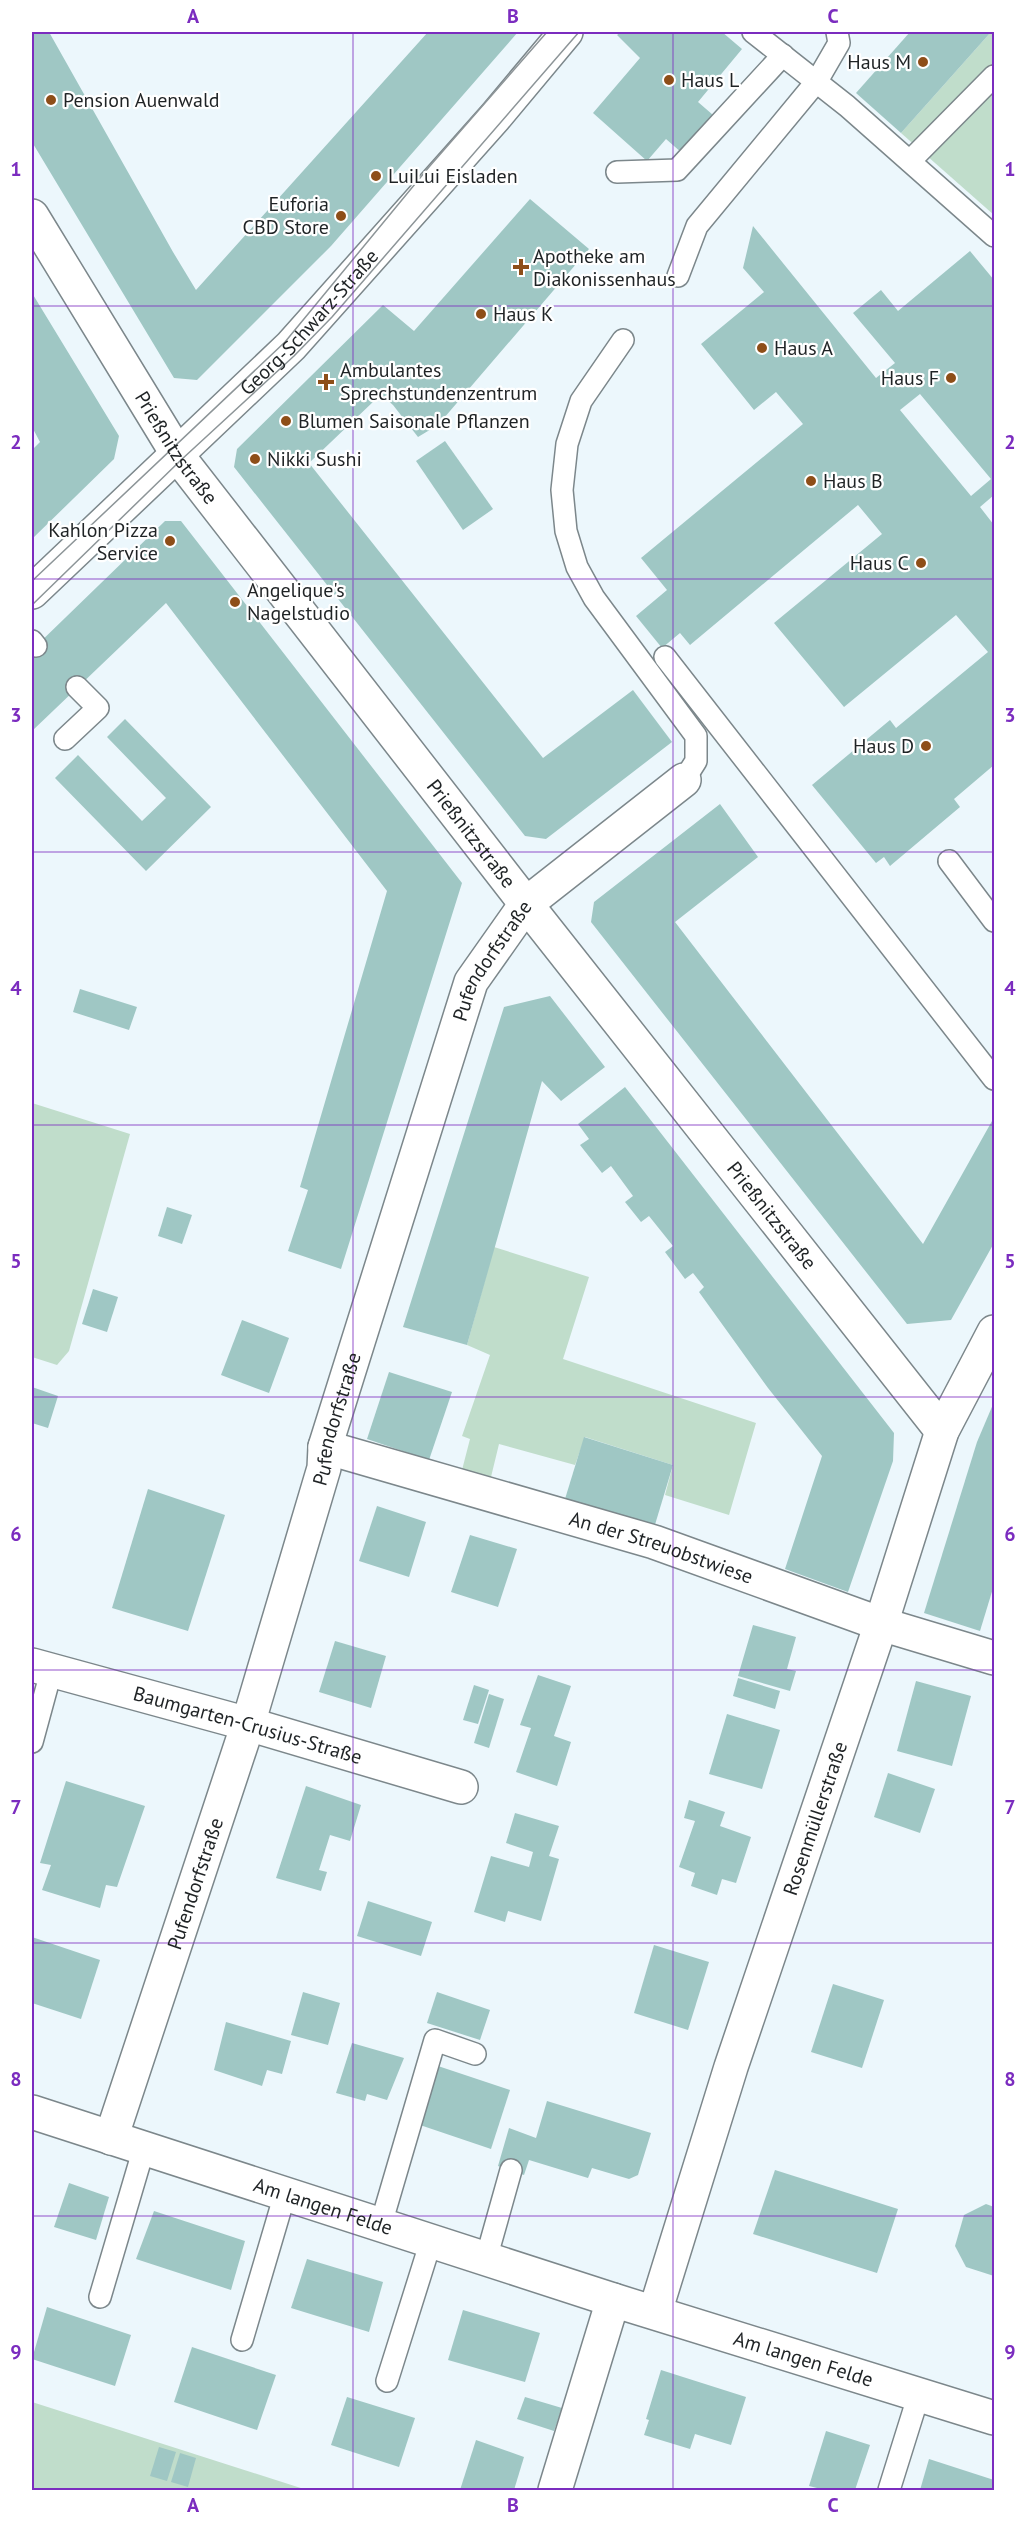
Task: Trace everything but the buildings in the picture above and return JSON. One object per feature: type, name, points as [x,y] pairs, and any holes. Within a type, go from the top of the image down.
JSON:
[{"type":"street","name":"Georg-Schwarz-Straße","points":[[32,592],[291,346],[488,125],[566,32]]},
{"type":"street","name":"Prießnitzstraße","points":[[32,216],[177,454],[526,904],[942,1431]]},
{"type":"street","name":"Pufendorfstraße","points":[[111,2138],[248,1724],[324,1468],[326,1447],[471,982],[526,904],[684,780]]},
{"type":"street","name":"Rosenmüllerstraße","points":[[655,2312],[731,2067],[881,1624],[942,1431],[994,1332]]},
{"type":"street","name":"An der Streuobstwiese","points":[[326,1447],[654,1542],[881,1624],[994,1658]]},
{"type":"street","name":"Baumgarten-Crusius-Straße","points":[[41,1668],[248,1724],[461,1787]]},
{"type":"street","name":"Am langen Felde","points":[[32,2112],[613,2300],[994,2418]]},
{"type":"street","points":[[555,2490],[613,2300]]},
{"type":"lane","points":[[753,32],[817,81],[994,236]]},
{"type":"lane","points":[[678,276],[697,226],[817,81],[839,43],[837,32]]},
{"type":"lane","points":[[617,172],[677,170],[783,55]]},
{"type":"lane","points":[[910,161],[994,76]]},
{"type":"lane","points":[[623,340],[581,401],[567,444],[562,490],[566,531],[577,567],[594,598],[696,736],[696,760],[684,780]]},
{"type":"lane","points":[[664,657],[994,1079]]},
{"type":"lane","points":[[65,739],[99,708],[77,687]]},
{"type":"lane","points":[[949,861],[994,921]]},
{"type":"lane","points":[[32,1742],[41,1668]]},
{"type":"lane","points":[[381,2224],[435,2040],[475,2054]]},
{"type":"lane","points":[[100,2297],[144,2148]]},
{"type":"lane","points":[[486,2259],[512,2170]]},
{"type":"lane","points":[[242,2340],[285,2194]]},
{"type":"lane","points":[[387,2381],[431,2241]]},
{"type":"lane","points":[[889,2490],[919,2394]]},
{"type":"green space","points":[[991,32],[994,32],[994,215],[901,133]]},
{"type":"green space","points":[[32,1103],[130,1134],[69,1351],[57,1365],[32,1357]]},
{"type":"green space","points":[[494,1247],[589,1277],[563,1359],[756,1423],[729,1515],[665,1495],[673,1465],[585,1437],[575,1465],[499,1444],[491,1477],[462,1470],[470,1439],[462,1436],[490,1355],[467,1345]]},
{"type":"green space","points":[[32,2402],[307,2490],[32,2490]]},
{"type":"tram line","points":[[32,581],[285,342],[429,167],[547,32]]},
{"type":"tram line","points":[[32,605],[181,460],[294,356],[332,317],[579,32]]},
{"type":"place","name":"Haus M","points":[[923,62]]},
{"type":"place","name":"Haus L","points":[[669,80]]},
{"type":"place","name":"Pension Auenwald","points":[[51,100]]},
{"type":"place","name":"LuiLui Eisladen","points":[[376,176]]},
{"type":"place","name":"Euforia CBD Store","points":[[341,216]]},
{"type":"place","name":"Apotheke am Diakonissenhaus","points":[[521,267]]},
{"type":"place","name":"Haus K","points":[[481,314]]},
{"type":"place","name":"Haus A","points":[[762,348]]},
{"type":"place","name":"Haus F","points":[[951,378]]},
{"type":"place","name":"Ambulantes Sprechstundenzentrum","points":[[326,382]]},
{"type":"place","name":"Blumen Saisonale Pflanzen","points":[[286,421]]},
{"type":"place","name":"Nikki Sushi","points":[[255,459]]},
{"type":"place","name":"Haus B","points":[[811,481]]},
{"type":"place","name":"Kahlon Pizza Service","points":[[170,541]]},
{"type":"place","name":"Haus C","points":[[921,563]]},
{"type":"place","name":"Angelique's Nagelstudio","points":[[235,602]]},
{"type":"place","name":"Haus D","points":[[926,746]]}]
